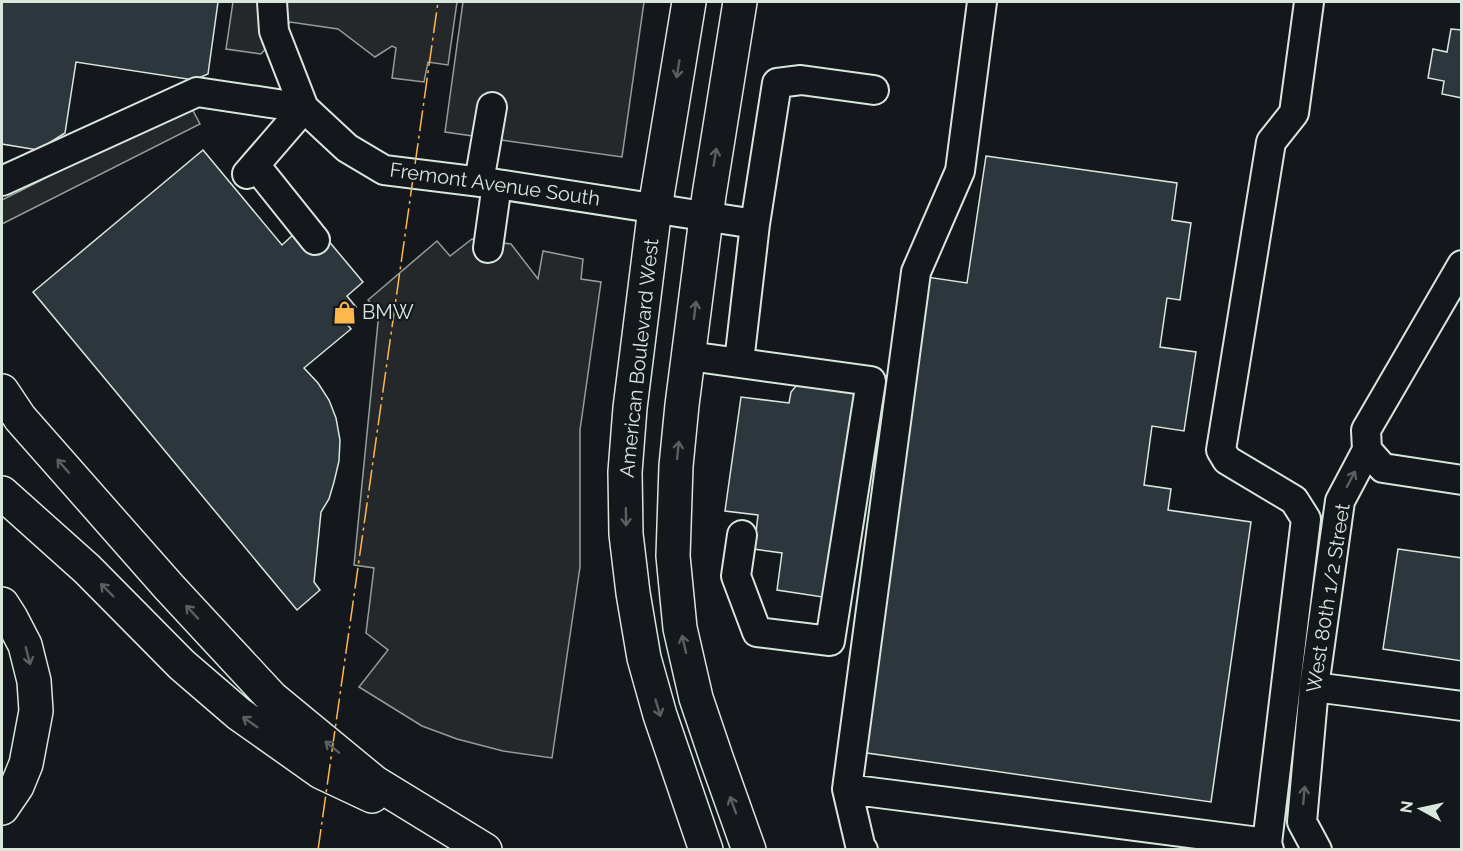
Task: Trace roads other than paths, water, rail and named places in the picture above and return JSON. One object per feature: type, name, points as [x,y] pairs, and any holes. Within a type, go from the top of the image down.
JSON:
[{"type":"main road","name":"American Boulevard West","points":[[689,2],[656,208],[630,408],[625,472],[626,534],[644,658],[660,715],[706,849]]},
{"type":"main road","points":[[740,2],[706,215],[676,466],[673,556],[680,628],[696,698],[749,849]]},
{"type":"main road","points":[[2,391],[20,418],[169,587],[272,698],[375,782],[485,849]]},
{"type":"main road","points":[[2,493],[87,569],[182,665],[239,714],[321,772],[485,849]]},
{"type":"main road","points":[[2,604],[25,645],[34,681],[36,711],[26,764],[17,786],[2,808]]},
{"type":"street","points":[[272,2],[274,31],[304,108]]},
{"type":"street","points":[[863,849],[861,849],[847,789],[916,272],[960,171],[981,2]]},
{"type":"street","points":[[847,789],[1268,846],[1306,519],[1294,500],[1227,460],[1221,450],[1271,142],[1294,113],[1309,2]]},
{"type":"street","points":[[739,362],[755,224],[777,82],[801,80],[874,90]]},
{"type":"street","points":[[2,180],[197,92],[304,108]]},
{"type":"street","points":[[488,248],[488,183],[492,107]]},
{"type":"street","points":[[304,108],[251,170],[315,240]]},
{"type":"street","name":"Fremont Avenue South","points":[[304,108],[347,148],[384,170],[488,183],[755,224]]},
{"type":"street","name":"West 80th 1/2 Street","points":[[1317,849],[1302,822],[1314,687],[1340,501],[1367,450],[1365,430],[1461,265]]},
{"type":"street","points":[[689,356],[871,381],[830,641],[757,632],[736,576],[742,535]]},
{"type":"street","points":[[1367,450],[1383,468],[1461,480]]},
{"type":"street","points":[[1314,687],[1461,706]]},
{"type":"place","name":"BMW","points":[[344,312]]}]
